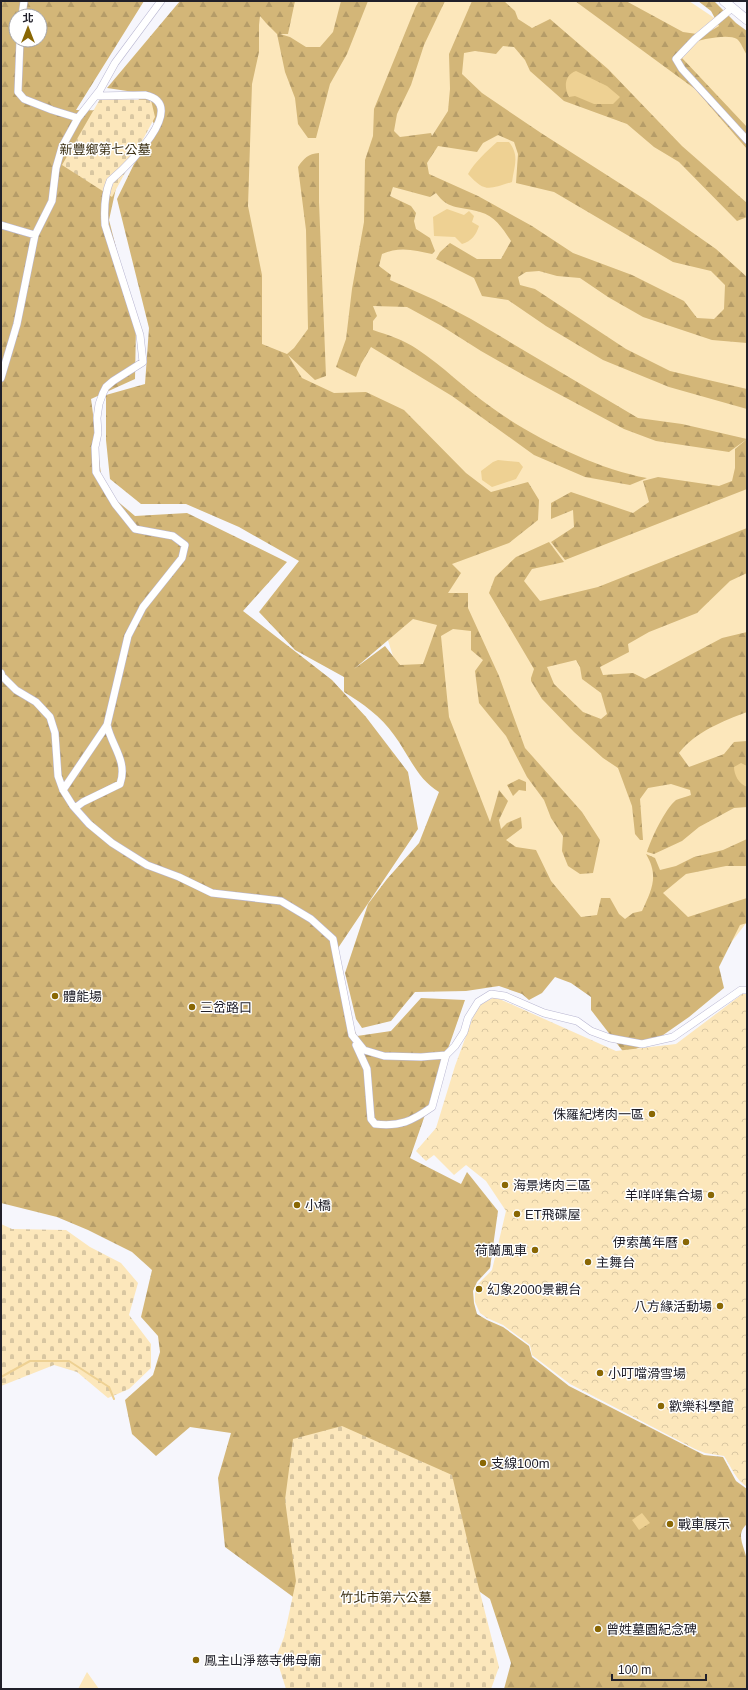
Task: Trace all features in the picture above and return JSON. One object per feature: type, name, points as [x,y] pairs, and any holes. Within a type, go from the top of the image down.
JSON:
[{"type":"street","points":[[1,378],[17,324],[35,235],[52,201],[56,168],[62,147],[78,118],[96,96],[115,63],[161,1]]},
{"type":"street","points":[[724,1],[747,20]]},
{"type":"street","points":[[732,8],[695,39],[676,59],[682,69],[747,140]]},
{"type":"street","points":[[20,48],[18,92],[24,99],[78,118]]},
{"type":"street","points":[[63,790],[107,725],[128,636],[143,607],[182,558],[185,545],[173,536],[135,529],[115,504],[96,472],[95,447],[98,433],[98,404],[106,387],[143,362],[140,335],[105,225],[104,211],[107,188],[110,180],[148,142],[161,116],[161,106],[158,100],[152,96],[96,96]]},
{"type":"street","points":[[1,225],[35,235]]},
{"type":"street","points":[[1,673],[2,676],[16,690],[36,702],[50,717],[55,734],[58,776],[63,790],[75,808],[89,824],[112,842],[147,865],[180,877],[212,893],[281,901],[311,919],[333,939],[352,1035],[366,1069],[372,1119],[375,1124],[398,1125],[419,1116],[432,1107],[446,1055],[455,1046],[464,1032],[468,1018],[478,1002],[491,994],[504,996],[544,1013],[560,1016],[577,1022],[591,1031],[610,1038],[642,1044],[673,1037],[742,990],[747,990]]},
{"type":"street","points":[[75,808],[83,802],[120,784],[123,775],[122,761],[109,735],[107,725]]},
{"type":"street","points":[[352,1035],[364,1050],[384,1056],[421,1057],[446,1055]]},
{"type":"green space","points":[[1,1],[144,1],[76,110],[133,111],[109,220],[136,326],[135,379],[91,399],[103,489],[135,516],[187,513],[287,562],[243,611],[332,680],[366,717],[408,772],[418,829],[334,954],[344,1007],[357,1036],[391,1031],[421,998],[465,1000],[410,1158],[461,1184],[467,1172],[498,1211],[490,1268],[477,1282],[473,1291],[477,1314],[503,1327],[529,1346],[532,1357],[569,1386],[704,1455],[723,1457],[736,1481],[747,1489],[747,1524],[743,1528],[741,1537],[747,1562],[747,1689],[504,1689],[511,1663],[490,1599],[463,1580],[304,1605],[225,1547],[218,1478],[231,1433],[190,1427],[156,1456],[132,1434],[125,1400],[153,1375],[160,1352],[158,1336],[141,1317],[152,1270],[132,1252],[88,1230],[57,1217],[1,1203]]},
{"type":"green space","points":[[180,1],[295,1],[288,34],[280,34],[290,37],[306,47],[320,47],[333,32],[341,1],[368,1],[347,54],[330,84],[316,138],[308,138],[298,124],[295,98],[285,72],[277,34],[260,16],[259,52],[252,84],[248,206],[262,275],[262,344],[287,354],[294,348],[308,329],[306,230],[298,167],[307,157],[312,154],[319,153],[319,202],[326,376],[315,380],[288,355],[302,378],[334,393],[366,392],[404,410],[466,473],[491,492],[528,482],[539,500],[538,520],[509,543],[452,564],[461,573],[448,593],[468,593],[468,608],[499,676],[525,748],[582,812],[600,840],[593,873],[580,874],[568,866],[562,851],[563,836],[551,818],[544,800],[527,777],[506,736],[479,703],[475,671],[483,660],[471,650],[471,631],[453,629],[441,636],[449,717],[490,822],[499,790],[508,801],[499,820],[501,829],[507,823],[521,817],[522,828],[506,840],[516,847],[536,850],[551,881],[581,917],[597,915],[601,898],[610,898],[619,914],[625,919],[633,913],[642,911],[649,896],[653,882],[652,869],[646,854],[655,858],[660,870],[676,866],[694,857],[723,850],[747,839],[747,866],[726,866],[686,874],[663,893],[688,917],[747,898],[747,923],[740,925],[719,967],[724,988],[689,1017],[656,1040],[625,1054],[591,1010],[591,997],[571,983],[555,977],[542,993],[529,1000],[522,994],[499,986],[466,991],[415,992],[391,1021],[362,1028],[356,1019],[345,973],[368,904],[387,879],[419,843],[439,792],[431,787],[419,774],[389,728],[365,706],[344,692],[344,677],[295,650],[259,612],[299,561],[239,527],[186,504],[141,504],[110,479],[106,440],[106,395],[145,384],[149,328],[117,199],[134,164],[158,130],[134,92],[107,88]],"holes":[[[413,619],[437,625],[423,664],[400,665],[385,646],[354,669]]]},
{"type":"green space","points":[[238,1],[689,1],[722,23],[747,47],[747,922],[716,962],[570,919],[463,822],[405,694],[385,631],[222,315]]},
{"type":"green space","points":[[419,1],[445,1],[424,45],[411,85],[397,114],[394,131],[400,137],[431,133],[432,136],[448,111],[450,89],[449,54],[472,1],[504,1],[515,11],[518,19],[532,28],[550,19],[608,69],[682,146],[747,203],[747,217],[737,221],[679,162],[654,147],[627,124],[564,101],[530,71],[525,60],[514,47],[503,46],[496,54],[475,51],[464,53],[462,74],[482,93],[541,133],[649,202],[716,249],[747,277],[747,343],[712,340],[643,317],[608,297],[580,278],[557,276],[539,271],[526,272],[518,277],[520,285],[535,289],[626,349],[670,371],[747,389],[747,409],[669,387],[603,360],[546,326],[508,300],[482,296],[474,278],[436,259],[440,252],[450,243],[477,259],[501,259],[511,241],[498,224],[490,217],[480,212],[456,207],[446,203],[436,193],[430,197],[393,187],[390,196],[411,206],[416,213],[414,221],[416,229],[430,238],[435,251],[432,254],[401,249],[395,250],[382,254],[379,266],[391,275],[390,280],[435,300],[471,319],[638,418],[682,424],[747,439],[729,452],[656,441],[624,429],[527,377],[407,307],[373,306],[377,316],[373,321],[373,330],[401,340],[417,349],[491,407],[545,440],[607,467],[647,478],[630,485],[585,477],[534,455],[452,396],[371,347],[361,364],[356,377],[336,367],[346,339],[352,289],[364,222],[365,160],[373,136],[374,109]],"holes":[[[498,135],[514,142],[518,154],[516,183],[554,192],[673,262],[711,271],[725,285],[724,309],[714,319],[697,318],[684,301],[632,275],[573,253],[532,226],[478,196],[429,174],[427,163],[438,146],[477,152],[483,143]]]},
{"type":"green space","points":[[575,1],[626,1],[683,32],[704,35],[719,26],[711,11],[698,1],[714,1],[736,23],[747,31],[747,55],[737,39],[733,37],[721,37],[690,43],[682,58],[747,127],[747,149],[695,89]]},
{"type":"green space","name":"新豐鄉第七公墓","points":[[100,99],[151,100],[155,117],[112,197],[62,165]]},
{"type":"green space","points":[[747,439],[747,489],[565,560],[551,542],[574,527],[573,510],[551,519],[551,503],[571,492],[633,513],[649,502],[643,481],[658,477],[719,486],[732,481],[735,468],[735,449]]},
{"type":"green space","points":[[747,528],[747,573],[730,581],[697,613],[649,632],[628,644],[629,652],[600,667],[603,675],[633,673],[645,679],[722,638],[747,632],[747,712],[719,723],[701,733],[679,753],[689,767],[724,754],[734,742],[747,741],[747,807],[734,808],[699,827],[682,841],[654,854],[647,852],[663,817],[676,800],[691,795],[690,790],[671,784],[648,788],[640,799],[643,840],[640,840],[635,834],[632,806],[618,768],[603,758],[574,732],[542,699],[531,681],[534,669],[489,593],[495,577],[516,557],[549,542],[564,562],[532,569],[524,581],[540,601],[598,587]],"holes":[[[576,660],[580,667],[582,679],[601,693],[607,714],[601,719],[583,712],[554,684],[547,667]]]},
{"type":"green space","points":[[519,779],[526,782],[526,791],[519,790],[513,796],[507,785]]},
{"type":"green space","points":[[747,992],[747,1487],[737,1477],[724,1456],[705,1453],[695,1449],[570,1384],[532,1355],[530,1345],[503,1325],[480,1313],[475,1302],[475,1291],[478,1284],[492,1270],[506,1211],[486,1181],[466,1165],[454,1175],[434,1155],[426,1161],[416,1151],[436,1128],[455,1066],[477,1006],[495,997],[616,1051],[676,1044]]},
{"type":"green space","points":[[1,1224],[12,1229],[66,1230],[90,1247],[121,1263],[138,1283],[129,1315],[151,1344],[151,1368],[129,1389],[108,1398],[77,1372],[54,1365],[1,1386]]},
{"type":"green space","name":"竹北市第六公墓","points":[[342,1426],[452,1475],[499,1667],[491,1689],[286,1689],[276,1657],[284,1637],[296,1581],[285,1500],[293,1439]]},
{"type":"green space","points":[[87,1672],[99,1689],[78,1689]]},
{"type":"shaded area","points":[[576,71],[607,86],[620,97],[613,104],[594,104],[575,96],[569,97],[566,90],[566,82],[569,75]]},
{"type":"shaded area","points":[[497,142],[509,142],[514,152],[515,161],[512,182],[492,188],[483,187],[468,174],[477,161]]},
{"type":"shaded area","points":[[447,209],[464,215],[469,211],[474,216],[472,222],[479,226],[475,235],[465,243],[462,244],[455,237],[434,236],[433,217]]},
{"type":"shaded area","points":[[498,460],[519,462],[523,467],[516,479],[492,487],[482,480],[481,471]]},
{"type":"shaded area","points":[[741,763],[747,766],[747,787],[739,781],[735,773],[734,767]]},
{"type":"shaded area","points":[[642,1513],[650,1523],[639,1530],[632,1520]]},
{"type":"waterway","points":[[1,1377],[30,1361],[69,1361],[109,1387],[114,1399]]},
{"type":"place","name":"體能場","points":[[55,996]]},
{"type":"place","name":"三岔路口","points":[[192,1007]]},
{"type":"place","name":"侏羅紀烤肉一區","points":[[652,1114]]},
{"type":"place","name":"海景烤肉三區","points":[[505,1185]]},
{"type":"place","name":"羊咩咩集合場","points":[[711,1195]]},
{"type":"place","name":"小橋","points":[[297,1205]]},
{"type":"place","name":"ET飛碟屋","points":[[517,1214]]},
{"type":"place","name":"伊索萬年曆","points":[[686,1242]]},
{"type":"place","name":"荷蘭風車","points":[[535,1250]]},
{"type":"place","name":"主舞台","points":[[588,1262]]},
{"type":"place","name":"幻象2000景觀台","points":[[479,1289]]},
{"type":"place","name":"八方緣活動場","points":[[720,1306]]},
{"type":"place","name":"小叮噹滑雪場","points":[[600,1373]]},
{"type":"place","name":"歡樂科學館","points":[[661,1406]]},
{"type":"place","name":"支線100m","points":[[483,1463]]},
{"type":"place","name":"戰車展示","points":[[670,1524]]},
{"type":"place","name":"曾姓墓園紀念碑","points":[[598,1629]]},
{"type":"place","name":"鳳主山淨慈寺佛母廟","points":[[196,1660]]}]
